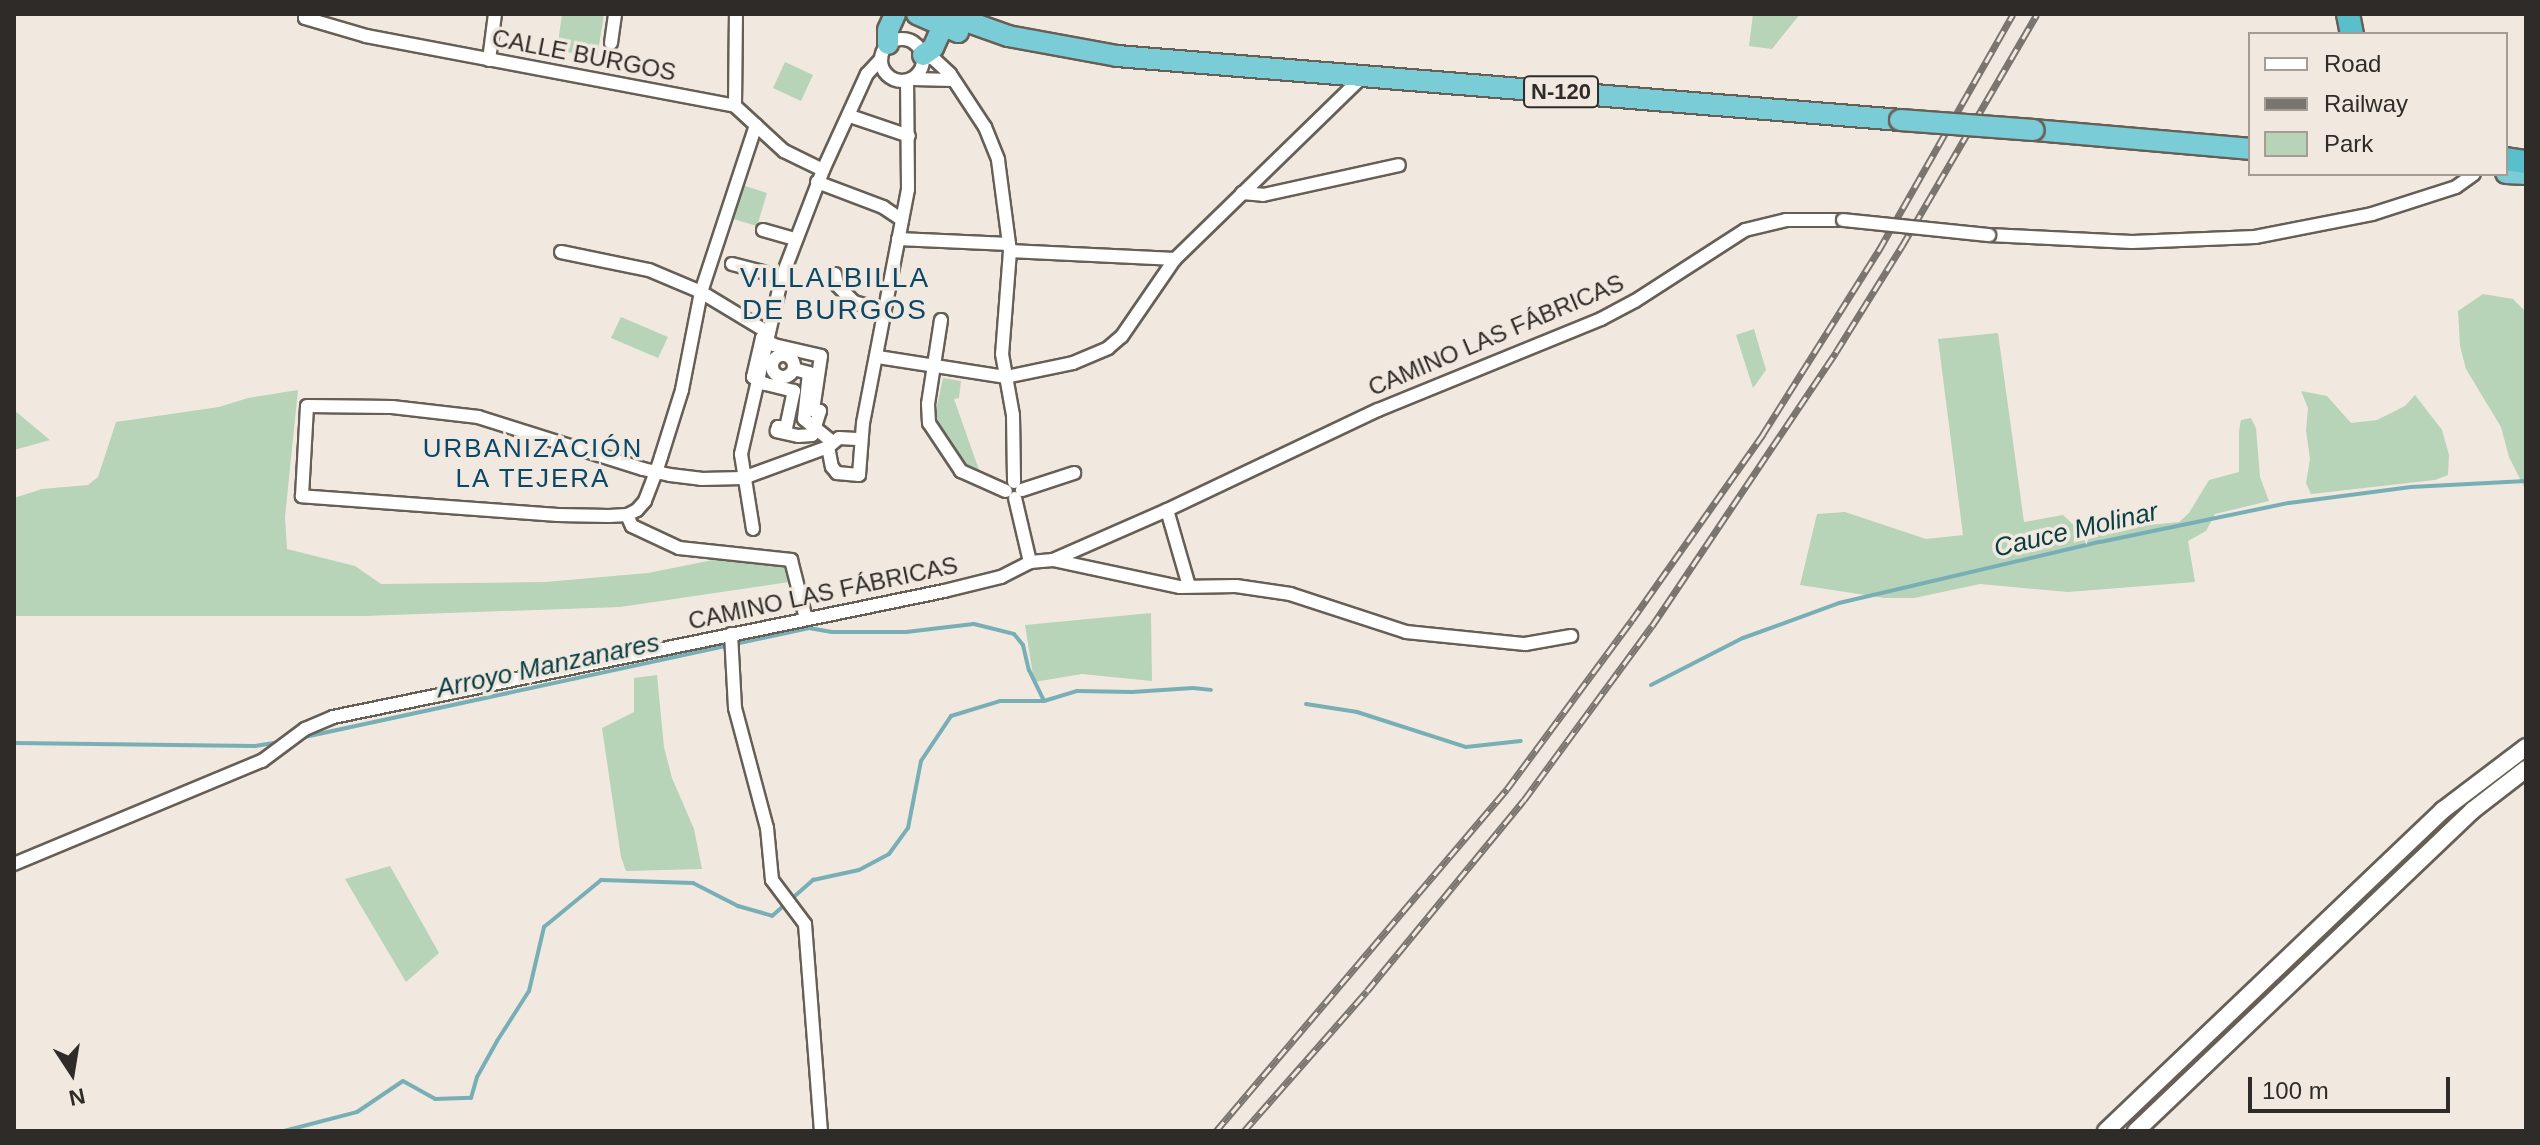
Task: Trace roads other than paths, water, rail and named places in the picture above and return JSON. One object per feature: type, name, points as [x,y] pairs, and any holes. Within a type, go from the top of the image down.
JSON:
[{"type":"highway","name":"N-120","points":[[933,16],[980,33],[1095,53]]},
{"type":"highway","name":"N-120","points":[[933,16],[1019,49],[2248,149]]},
{"type":"highway","points":[[923,55],[933,48],[933,16]]},
{"type":"main road","points":[[2106,1131],[2443,810],[2526,747]]},
{"type":"main road","points":[[2136,1131],[2473,810],[2526,769]]},
{"type":"street","points":[[489,60],[495,14]]},
{"type":"street","points":[[611,43],[615,14]]},
{"type":"street","points":[[736,14],[735,106],[784,151],[820,176],[853,195],[883,207],[902,220]]},
{"type":"street","name":"CALLE BURGOS","points":[[305,16],[366,36],[735,106]]},
{"type":"street","points":[[888,32],[917,45],[923,55],[922,69],[904,80]]},
{"type":"street","points":[[888,32],[884,71],[904,80]]},
{"type":"street","points":[[753,529],[749,488],[743,478],[741,454],[759,381],[768,363],[768,337],[782,277],[820,176],[888,32]]},
{"type":"street","points":[[923,55],[934,59],[953,80],[994,147],[1009,248],[1002,354],[1013,415],[1014,490],[1030,562]]},
{"type":"street","points":[[878,357],[1006,377],[1073,363],[1108,348],[1122,336],[1175,259],[1364,75]]},
{"type":"street","points":[[863,87],[904,80],[953,80]]},
{"type":"street","points":[[821,358],[809,373],[803,414],[825,446],[837,473],[862,475],[861,439],[908,189],[909,136],[904,80]]},
{"type":"street","points":[[850,116],[909,136]]},
{"type":"street","points":[[756,125],[701,292],[682,390],[656,472],[645,501],[627,515],[452,509],[302,496],[307,406],[392,407],[458,414],[495,421],[656,472],[701,479],[743,478],[839,438],[861,439]]},
{"type":"street","points":[[1242,193],[1263,195],[1399,165]]},
{"type":"street","name":"CAMINO LAS FÁBRICAS","points":[[1053,560],[1378,410],[1601,319],[1635,301],[1745,230],[1795,219],[1843,220],[1989,235],[2132,242],[2255,237],[2372,214],[2456,187],[2471,176]]},
{"type":"street","points":[[763,230],[794,239]]},
{"type":"street","points":[[898,239],[1175,259]]},
{"type":"street","points":[[561,252],[649,270],[701,292],[768,337],[821,358]]},
{"type":"street","points":[[732,264],[782,277]]},
{"type":"street","points":[[835,274],[837,285],[854,302],[885,311]]},
{"type":"street","points":[[941,320],[931,367],[928,404],[933,430],[961,471],[1014,490],[1074,473]]},
{"type":"street","points":[[768,337],[762,338],[753,377],[794,391],[786,428],[778,427],[777,431],[798,436],[812,435],[820,411],[813,410],[814,387],[821,358]]},
{"type":"street","points":[[768,363],[779,376],[786,377],[794,369],[809,373]]},
{"type":"street","points":[[1167,510],[1189,586]]},
{"type":"street","points":[[627,515],[632,526],[679,548],[791,560],[806,619]]},
{"type":"street","name":"CAMINO LAS FÁBRICAS","points":[[14,864],[232,770],[262,761],[305,729],[333,717],[732,641],[806,619],[1001,577],[1030,562],[1053,560],[1127,578],[1189,586],[1236,586],[1290,594],[1406,632],[1525,644],[1571,636]]},
{"type":"street","points":[[732,641],[739,728],[767,828],[772,880],[782,897],[803,920],[806,934],[821,1131]]},
{"type":"waterway","name":"Cauce Molinar","points":[[1651,685],[1743,638],[1839,603],[2100,542],[2289,503],[2411,487],[2526,481]]},
{"type":"waterway","name":"Arroyo Manzanares","points":[[300,738],[809,628],[832,632],[906,632],[974,624],[1014,634],[1023,645],[1029,670],[1044,701]]},
{"type":"waterway","name":"Cauce Molinar","points":[[284,1131],[357,1112],[403,1081],[435,1099],[471,1098],[477,1077],[529,991],[544,927],[601,880],[693,883],[738,906],[772,916],[813,880],[859,870],[889,854],[908,828],[921,761],[951,716],[1000,701],[1044,701],[1077,691],[1211,690]]},
{"type":"waterway","name":"Cauce Molinar","points":[[1306,704],[1357,712],[1466,747],[1521,741]]},
{"type":"waterway","name":"Arroyo Manzanares","points":[[14,743],[255,746],[279,742]]},
{"type":"railway","points":[[1216,1131],[1507,789],[1632,620],[1763,434],[1879,250],[2013,14]]},
{"type":"railway","points":[[1244,1131],[1367,991],[1524,800],[1652,626],[1836,352],[1902,246],[2037,14]]},
{"type":"district","name":"VILLALBILLA DE BURGOS","points":[[835,294]]},
{"type":"district","name":"URBANIZACIÓN LA TEJERA","points":[[533,464]]}]
